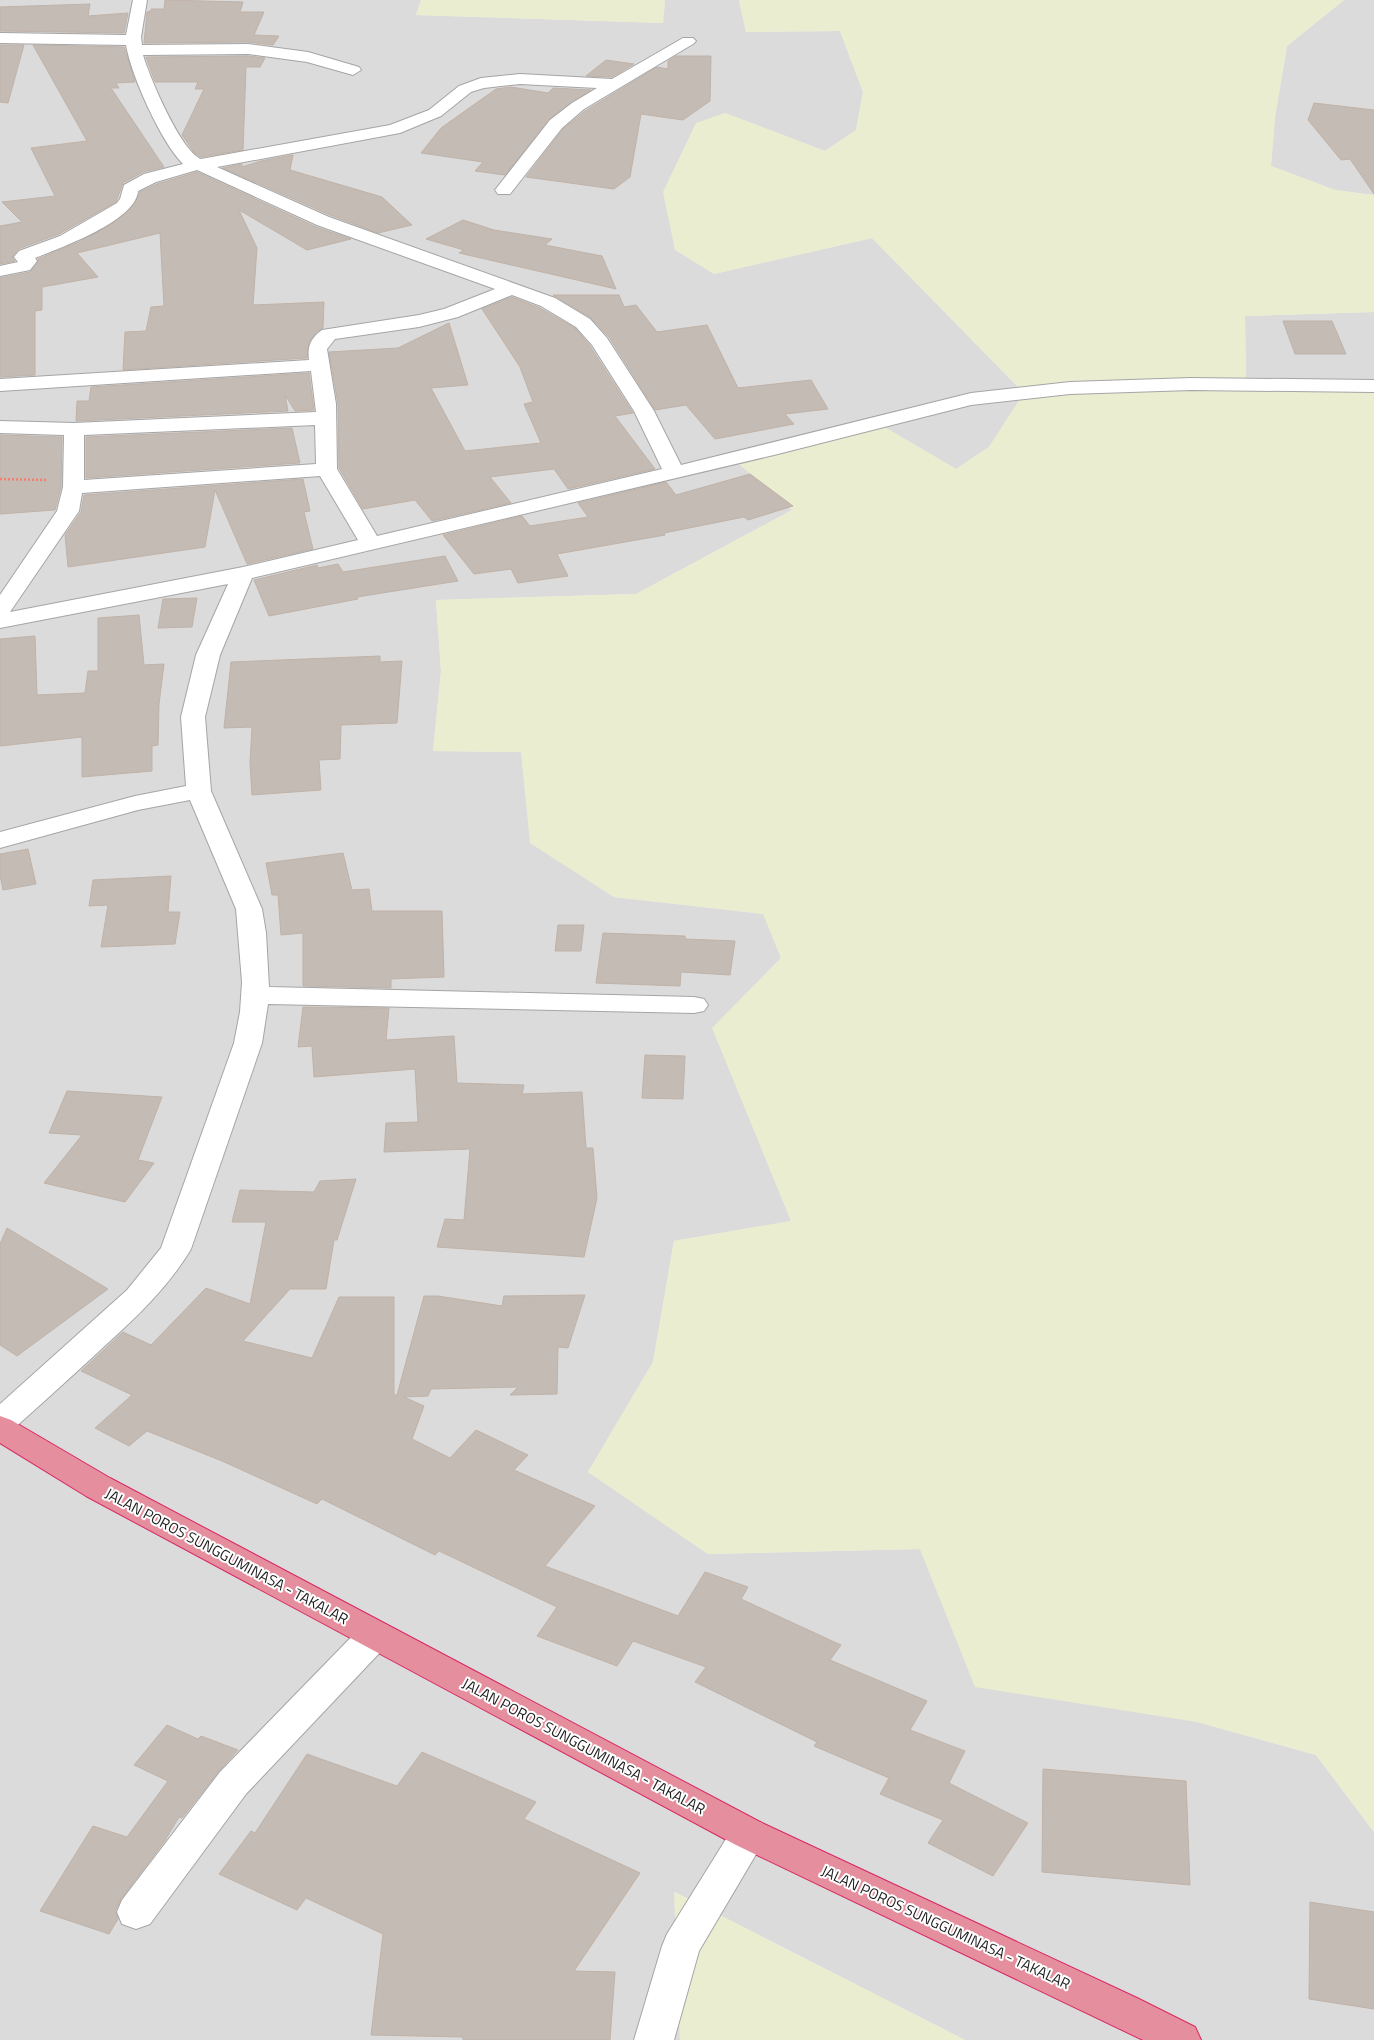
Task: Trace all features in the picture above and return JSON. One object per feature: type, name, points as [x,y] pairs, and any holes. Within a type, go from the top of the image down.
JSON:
[{"type":"highway","name":"JALAN POROS SUNGGUMINASA - TAKALAR","points":[[0,1428],[98,1487],[749,1834],[1123,2010],[1181,2040]]},
{"type":"street","points":[[140,0],[140,12],[134,45],[146,85],[180,151],[188,160],[323,221],[512,289],[564,310],[583,323],[591,332],[644,411],[674,472]]},
{"type":"street","points":[[0,38],[248,49],[308,58],[353,70]]},
{"type":"street","points":[[504,190],[556,124],[590,97],[688,41]]},
{"type":"street","points":[[0,272],[24,266],[28,261],[23,257],[25,255],[66,240],[123,207],[128,200],[130,189],[138,183],[198,165],[394,129],[435,114],[466,90],[481,83],[520,79],[615,84]]},
{"type":"street","points":[[372,544],[345,503],[328,470],[325,448],[327,418],[317,349],[322,339],[329,334],[452,313],[512,289]]},
{"type":"street","points":[[0,385],[320,365]]},
{"type":"street","points":[[0,621],[243,574],[674,472],[971,399],[1011,393],[1070,388],[1191,384],[1374,386]]},
{"type":"street","points":[[0,427],[74,429],[327,418]]},
{"type":"street","points":[[0,611],[64,518],[73,484],[74,429]]},
{"type":"street","points":[[73,484],[328,470]]},
{"type":"street","points":[[0,1423],[138,1298],[163,1269],[176,1249],[238,1077],[248,1043],[256,995],[253,933],[249,909],[200,791],[193,716],[208,655],[243,574]]},
{"type":"street","points":[[0,840],[135,803],[200,791]]},
{"type":"street","points":[[256,995],[694,1005]]},
{"type":"street","points":[[136,1912],[233,1783],[375,1635]]},
{"type":"street","points":[[654,2040],[681,1946],[749,1834]]},
{"type":"path","points":[[0,479],[73,484]]},
{"type":"shaded area","points":[[0,0],[421,0],[416,15],[663,23],[665,0],[739,0],[746,32],[840,31],[863,92],[856,130],[825,151],[725,113],[714,274],[872,238],[1024,393],[989,447],[956,469],[886,428],[733,459],[792,510],[636,594],[436,600],[441,671],[433,751],[521,752],[531,843],[614,897],[764,914],[781,958],[713,1028],[791,1221],[674,1241],[653,1362],[588,1472],[708,1554],[920,1549],[937,1591],[1197,1722],[1316,1755],[1374,1832],[1374,2040],[965,2040],[675,1892],[680,2040],[0,2040]]},
{"type":"shaded area","points":[[1344,0],[1374,0],[1374,195],[1335,190],[1271,166],[1275,117],[1287,46]]},
{"type":"shaded area","points":[[1374,312],[1374,385],[1246,379],[1245,316]]},
{"type":"green space","points":[[421,0],[665,0],[663,23],[416,15]]},
{"type":"green space","points":[[739,0],[1344,0],[1287,46],[1275,117],[1271,166],[1335,190],[1374,195],[1374,312],[1245,316],[1246,379],[1374,385],[1374,1832],[1316,1755],[1197,1722],[975,1687],[920,1549],[708,1554],[588,1472],[653,1362],[674,1241],[791,1221],[712,1028],[781,958],[763,914],[614,897],[530,843],[521,752],[433,751],[441,671],[436,600],[636,594],[792,510],[732,458],[886,428],[956,469],[989,447],[1024,393],[872,238],[714,274],[675,250],[663,192],[696,123],[725,113],[825,151],[856,130],[863,92],[840,31],[746,32]]},
{"type":"green space","points":[[674,1892],[965,2040],[680,2040]]},
{"type":"building","points":[[165,0],[243,2],[240,12],[264,12],[254,35],[279,36],[273,45],[248,42],[144,43],[147,12],[151,11],[151,9],[164,9]]},
{"type":"building","points":[[90,4],[88,16],[128,13],[124,33],[0,31],[0,7]]},
{"type":"building","points":[[0,45],[24,45],[8,103],[0,102]]},
{"type":"building","points":[[33,45],[124,47],[135,82],[116,83],[119,88],[111,88],[164,167],[143,172],[123,183],[116,202],[59,234],[18,249],[12,257],[15,261],[0,264],[0,226],[22,222],[2,202],[55,196],[31,148],[87,141]]},
{"type":"building","points":[[248,56],[265,58],[260,67],[246,67],[243,150],[201,157],[194,152],[182,135],[204,89],[195,89],[198,82],[155,82],[146,57]]},
{"type":"building","points":[[676,56],[711,56],[710,101],[683,120],[641,114],[630,177],[614,189],[526,177],[563,129],[585,111],[657,67],[668,69],[668,61]]},
{"type":"building","points":[[606,60],[634,64],[612,77],[586,76]]},
{"type":"building","points":[[511,87],[548,93],[553,88],[591,90],[549,119],[505,175],[475,171],[483,162],[421,153],[441,128],[496,89]]},
{"type":"building","points":[[1314,103],[1374,110],[1374,194],[1350,159],[1341,160],[1308,120]]},
{"type":"building","points":[[293,155],[290,170],[382,197],[412,225],[378,233],[330,215],[223,168],[242,164],[242,167]]},
{"type":"building","points":[[197,172],[316,227],[351,239],[307,250],[239,210],[257,248],[253,305],[324,302],[323,328],[309,342],[307,358],[123,370],[125,332],[146,331],[151,307],[164,306],[160,233],[77,253],[98,277],[42,287],[42,310],[35,311],[35,375],[0,377],[0,278],[30,272],[38,262],[38,259],[79,242],[112,224],[135,203],[140,192],[157,184]]},
{"type":"building","points":[[463,220],[494,230],[552,239],[545,245],[602,256],[616,289],[459,253],[464,250],[426,239]]},
{"type":"building","points":[[553,295],[619,295],[624,307],[636,305],[657,332],[707,325],[738,388],[811,380],[828,409],[785,414],[794,424],[715,439],[686,405],[655,410],[609,337],[591,318]]},
{"type":"building","points":[[512,297],[540,308],[575,328],[590,346],[633,413],[615,416],[655,469],[568,489],[554,469],[490,477],[511,503],[432,521],[415,500],[363,509],[339,468],[338,404],[329,352],[398,348],[449,323],[468,385],[431,388],[465,451],[541,443],[524,404],[533,402],[520,367],[482,309]]},
{"type":"building","points":[[1283,321],[1332,321],[1346,354],[1295,354]]},
{"type":"building","points":[[309,373],[314,410],[295,411],[285,395],[288,411],[76,421],[77,401],[89,401],[91,387]]},
{"type":"building","points":[[292,428],[300,463],[86,478],[86,437]]},
{"type":"building","points":[[0,435],[62,437],[61,487],[55,510],[0,514]]},
{"type":"building","points":[[750,474],[793,506],[748,520],[744,517],[664,533],[665,535],[557,554],[568,576],[518,583],[511,569],[474,574],[443,535],[522,516],[530,526],[588,517],[578,503],[666,482],[676,495]]},
{"type":"building","points":[[303,479],[310,511],[304,512],[313,549],[247,564],[215,490],[205,547],[68,567],[65,535],[81,512],[84,495]]},
{"type":"building","points":[[445,556],[458,581],[357,597],[358,599],[269,616],[254,580],[317,565],[318,568],[338,564],[343,572]]},
{"type":"building","points":[[197,598],[192,627],[158,628],[163,599]]},
{"type":"building","points":[[139,615],[144,665],[164,664],[159,704],[158,745],[152,746],[152,771],[82,777],[82,737],[0,746],[0,639],[35,636],[37,695],[85,693],[88,671],[98,671],[98,618]]},
{"type":"building","points":[[380,656],[380,662],[402,661],[397,723],[341,725],[340,759],[319,760],[321,790],[252,795],[250,763],[252,727],[224,728],[231,662]]},
{"type":"building","points":[[28,849],[36,884],[3,890],[0,875],[0,854]]},
{"type":"building","points":[[343,853],[352,890],[369,889],[372,911],[442,911],[444,977],[391,979],[391,988],[303,986],[303,933],[281,935],[278,895],[272,895],[266,863]]},
{"type":"building","points":[[171,876],[168,912],[180,912],[175,944],[101,947],[108,905],[89,906],[93,880]]},
{"type":"building","points":[[558,925],[584,925],[581,951],[555,951]]},
{"type":"building","points":[[603,933],[685,936],[685,939],[735,941],[730,975],[681,972],[680,986],[596,983]]},
{"type":"building","points":[[303,1007],[389,1008],[386,1040],[454,1036],[457,1083],[524,1085],[522,1094],[582,1092],[586,1148],[593,1148],[597,1198],[584,1257],[437,1247],[445,1219],[464,1220],[470,1149],[384,1152],[386,1123],[418,1122],[415,1069],[314,1077],[312,1046],[298,1047]]},
{"type":"building","points":[[645,1055],[685,1056],[683,1099],[642,1098]]},
{"type":"building","points":[[67,1091],[162,1097],[138,1160],[154,1163],[125,1202],[44,1183],[82,1135],[49,1133]]},
{"type":"building","points":[[356,1179],[337,1240],[334,1240],[326,1289],[290,1289],[243,1341],[312,1358],[339,1297],[394,1297],[394,1395],[397,1395],[424,1296],[438,1296],[502,1306],[504,1296],[585,1295],[568,1348],[558,1347],[557,1394],[510,1395],[518,1387],[431,1389],[428,1396],[404,1397],[424,1406],[412,1439],[450,1458],[476,1430],[528,1455],[514,1470],[595,1506],[545,1566],[678,1616],[705,1572],[748,1587],[741,1599],[841,1645],[830,1660],[927,1701],[910,1730],[965,1751],[949,1783],[1028,1823],[993,1876],[928,1843],[943,1820],[880,1794],[889,1778],[814,1746],[817,1742],[695,1682],[706,1667],[633,1641],[617,1666],[537,1636],[557,1607],[439,1551],[435,1555],[322,1499],[317,1504],[222,1461],[147,1431],[129,1446],[95,1428],[132,1395],[81,1371],[123,1332],[151,1345],[206,1288],[250,1304],[266,1222],[232,1222],[240,1190],[314,1192],[320,1181]]},
{"type":"building","points":[[7,1228],[108,1289],[17,1356],[0,1345],[0,1244]]},
{"type":"building","points":[[167,1725],[198,1739],[201,1736],[238,1750],[182,1818],[179,1817],[164,1842],[121,1899],[115,1911],[118,1919],[109,1934],[40,1911],[93,1826],[127,1837],[168,1781],[134,1765]]},
{"type":"building","points":[[422,1752],[536,1802],[524,1819],[640,1873],[574,1971],[615,1972],[610,2040],[463,2040],[463,2037],[371,2035],[383,1934],[306,1898],[297,1910],[219,1874],[251,1831],[255,1833],[307,1754],[397,1786]]},
{"type":"building","points":[[1043,1769],[1186,1781],[1190,1885],[1042,1872]]},
{"type":"building","points":[[1310,1902],[1374,1912],[1374,2009],[1309,1999]]}]
